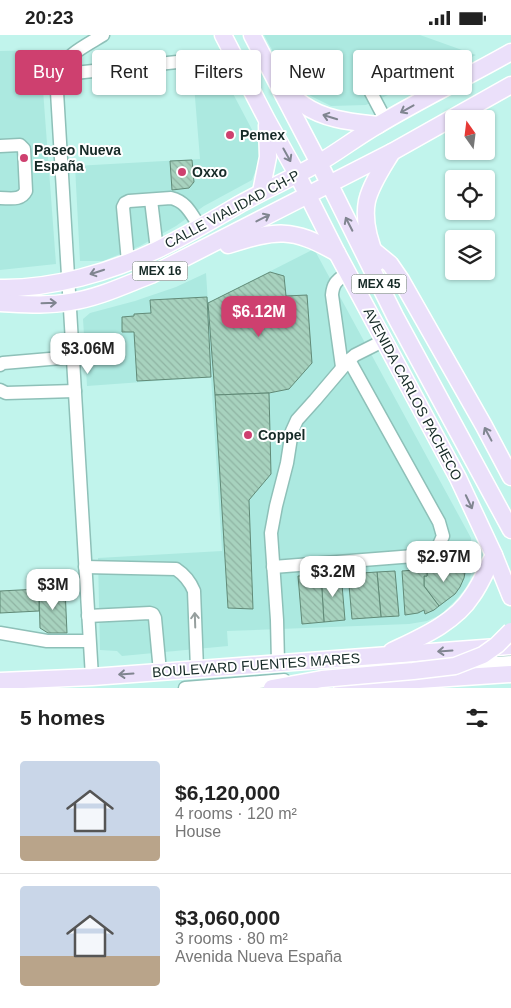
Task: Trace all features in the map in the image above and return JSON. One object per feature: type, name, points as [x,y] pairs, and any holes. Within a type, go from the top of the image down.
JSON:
[{"type":"main road","name":"AVENIDA CARLOS PACHECO","points":[[223,35],[230,50]]},
{"type":"main road","name":"AVENIDA CARLOS PACHECO","points":[[252,35],[271,71]]},
{"type":"main road","name":"CALLE VIALIDAD CH-P","points":[[0,288],[46,285],[68,280],[128,262],[157,250],[261,192],[319,163],[382,123],[511,53]]},
{"type":"main road","name":"CALLE VIALIDAD CH-P","points":[[0,303],[70,303],[151,275],[392,152],[511,85]]},
{"type":"main road","name":"AVENIDA CARLOS PACHECO","points":[[253,95],[458,478],[494,555],[511,597]]},
{"type":"main road","name":"AVENIDA CARLOS PACHECO","points":[[283,95],[395,315],[511,530]]},
{"type":"main road","points":[[292,95],[304,106],[332,118],[382,123]]},
{"type":"main road","points":[[261,192],[268,157],[267,121]]},
{"type":"main road","points":[[392,152],[367,199],[368,230],[373,250],[511,509]]},
{"type":"main road","points":[[183,259],[268,234],[285,233],[313,240],[337,253]]},
{"type":"main road","points":[[373,250],[390,265],[401,279],[511,477]]},
{"type":"main road","points":[[382,655],[428,634],[446,622],[471,598],[494,555]]},
{"type":"main road","points":[[272,688],[322,679],[454,666],[483,655],[497,645],[511,631]]},
{"type":"main road","name":"BOULEVARD FUENTES MARES","points":[[0,681],[93,682],[160,672],[511,646]]},
{"type":"main road","name":"BOULEVARD FUENTES MARES","points":[[295,688],[511,674]]},
{"type":"street","points":[[77,50],[103,35]]},
{"type":"street","points":[[82,72],[176,62]]},
{"type":"street","points":[[57,95],[93,682]]},
{"type":"street","points":[[371,95],[382,123]]},
{"type":"street","points":[[0,146],[20,145],[24,149],[26,191],[18,198],[0,198]]},
{"type":"street","points":[[128,262],[123,207],[129,201],[171,198],[182,202],[200,227]]},
{"type":"street","points":[[151,200],[157,250]]},
{"type":"street","points":[[273,567],[427,555],[438,547],[443,536],[439,522],[346,363],[332,288],[335,282],[348,273]]},
{"type":"street","points":[[278,663],[271,533],[287,463],[292,431],[297,420],[346,363],[355,355],[385,340]]},
{"type":"street","points":[[0,365],[4,363],[73,357]]},
{"type":"street","points":[[0,390],[6,393],[75,391]]},
{"type":"street","points":[[85,567],[176,569],[183,573],[194,591],[197,669]]},
{"type":"street","points":[[88,616],[153,614],[155,618],[160,672]]},
{"type":"street","points":[[0,633],[47,641],[90,641]]},
{"type":"street","points":[[185,688],[511,662]]},
{"type":"shaded area","points":[[264,35],[420,35],[462,50],[353,50],[353,95],[388,95],[366,105],[331,106],[310,95],[343,95],[343,50],[272,50]]},
{"type":"shaded area","name":"Paseo Nueva España","points":[[0,51],[15,51],[15,95],[43,95],[56,264],[0,270]]},
{"type":"shaded area","points":[[195,95],[234,95],[259,143],[262,154],[252,180],[204,206],[176,226],[140,246],[103,261],[80,261],[75,166],[200,159]]},
{"type":"shaded area","points":[[314,249],[471,538],[472,565],[470,580],[454,602],[440,615],[427,621],[409,624],[227,631],[228,646],[122,656],[117,651],[100,650],[98,558],[222,551],[211,377],[87,386],[83,319],[90,313],[135,301],[176,287],[206,273],[208,303]]},
{"type":"building","name":"Oxxo","points":[[192,160],[194,182],[189,188],[172,190],[170,161]]},
{"type":"building","points":[[270,272],[284,276],[286,296],[307,295],[312,363],[289,389],[269,393],[215,395],[208,303]]},
{"type":"building","points":[[207,297],[211,377],[137,381],[134,332],[122,332],[122,317],[151,313],[150,300]]},
{"type":"building","points":[[269,393],[271,474],[249,500],[253,609],[228,608],[215,395]]},
{"type":"building","points":[[466,567],[460,587],[455,594],[439,606],[424,586],[424,576],[427,576],[427,569]]},
{"type":"building","points":[[427,569],[427,576],[424,576],[424,586],[439,606],[425,614],[424,610],[405,615],[402,571]]},
{"type":"building","points":[[395,571],[399,616],[381,617],[377,572]]},
{"type":"building","points":[[377,572],[381,617],[352,619],[348,574]]},
{"type":"building","points":[[341,573],[345,620],[324,622],[321,575]]},
{"type":"building","points":[[321,575],[324,622],[302,624],[298,576]]},
{"type":"building","points":[[65,588],[67,633],[48,633],[40,628],[39,589]]},
{"type":"building","points":[[39,589],[39,611],[0,613],[0,591]]},
{"type":"place","name":"Pemex","points":[[230,135]]},
{"type":"place","name":"Paseo Nueva España","points":[[24,158]]},
{"type":"place","name":"Oxxo","points":[[182,172]]},
{"type":"place","name":"Coppel","points":[[248,435]]}]
